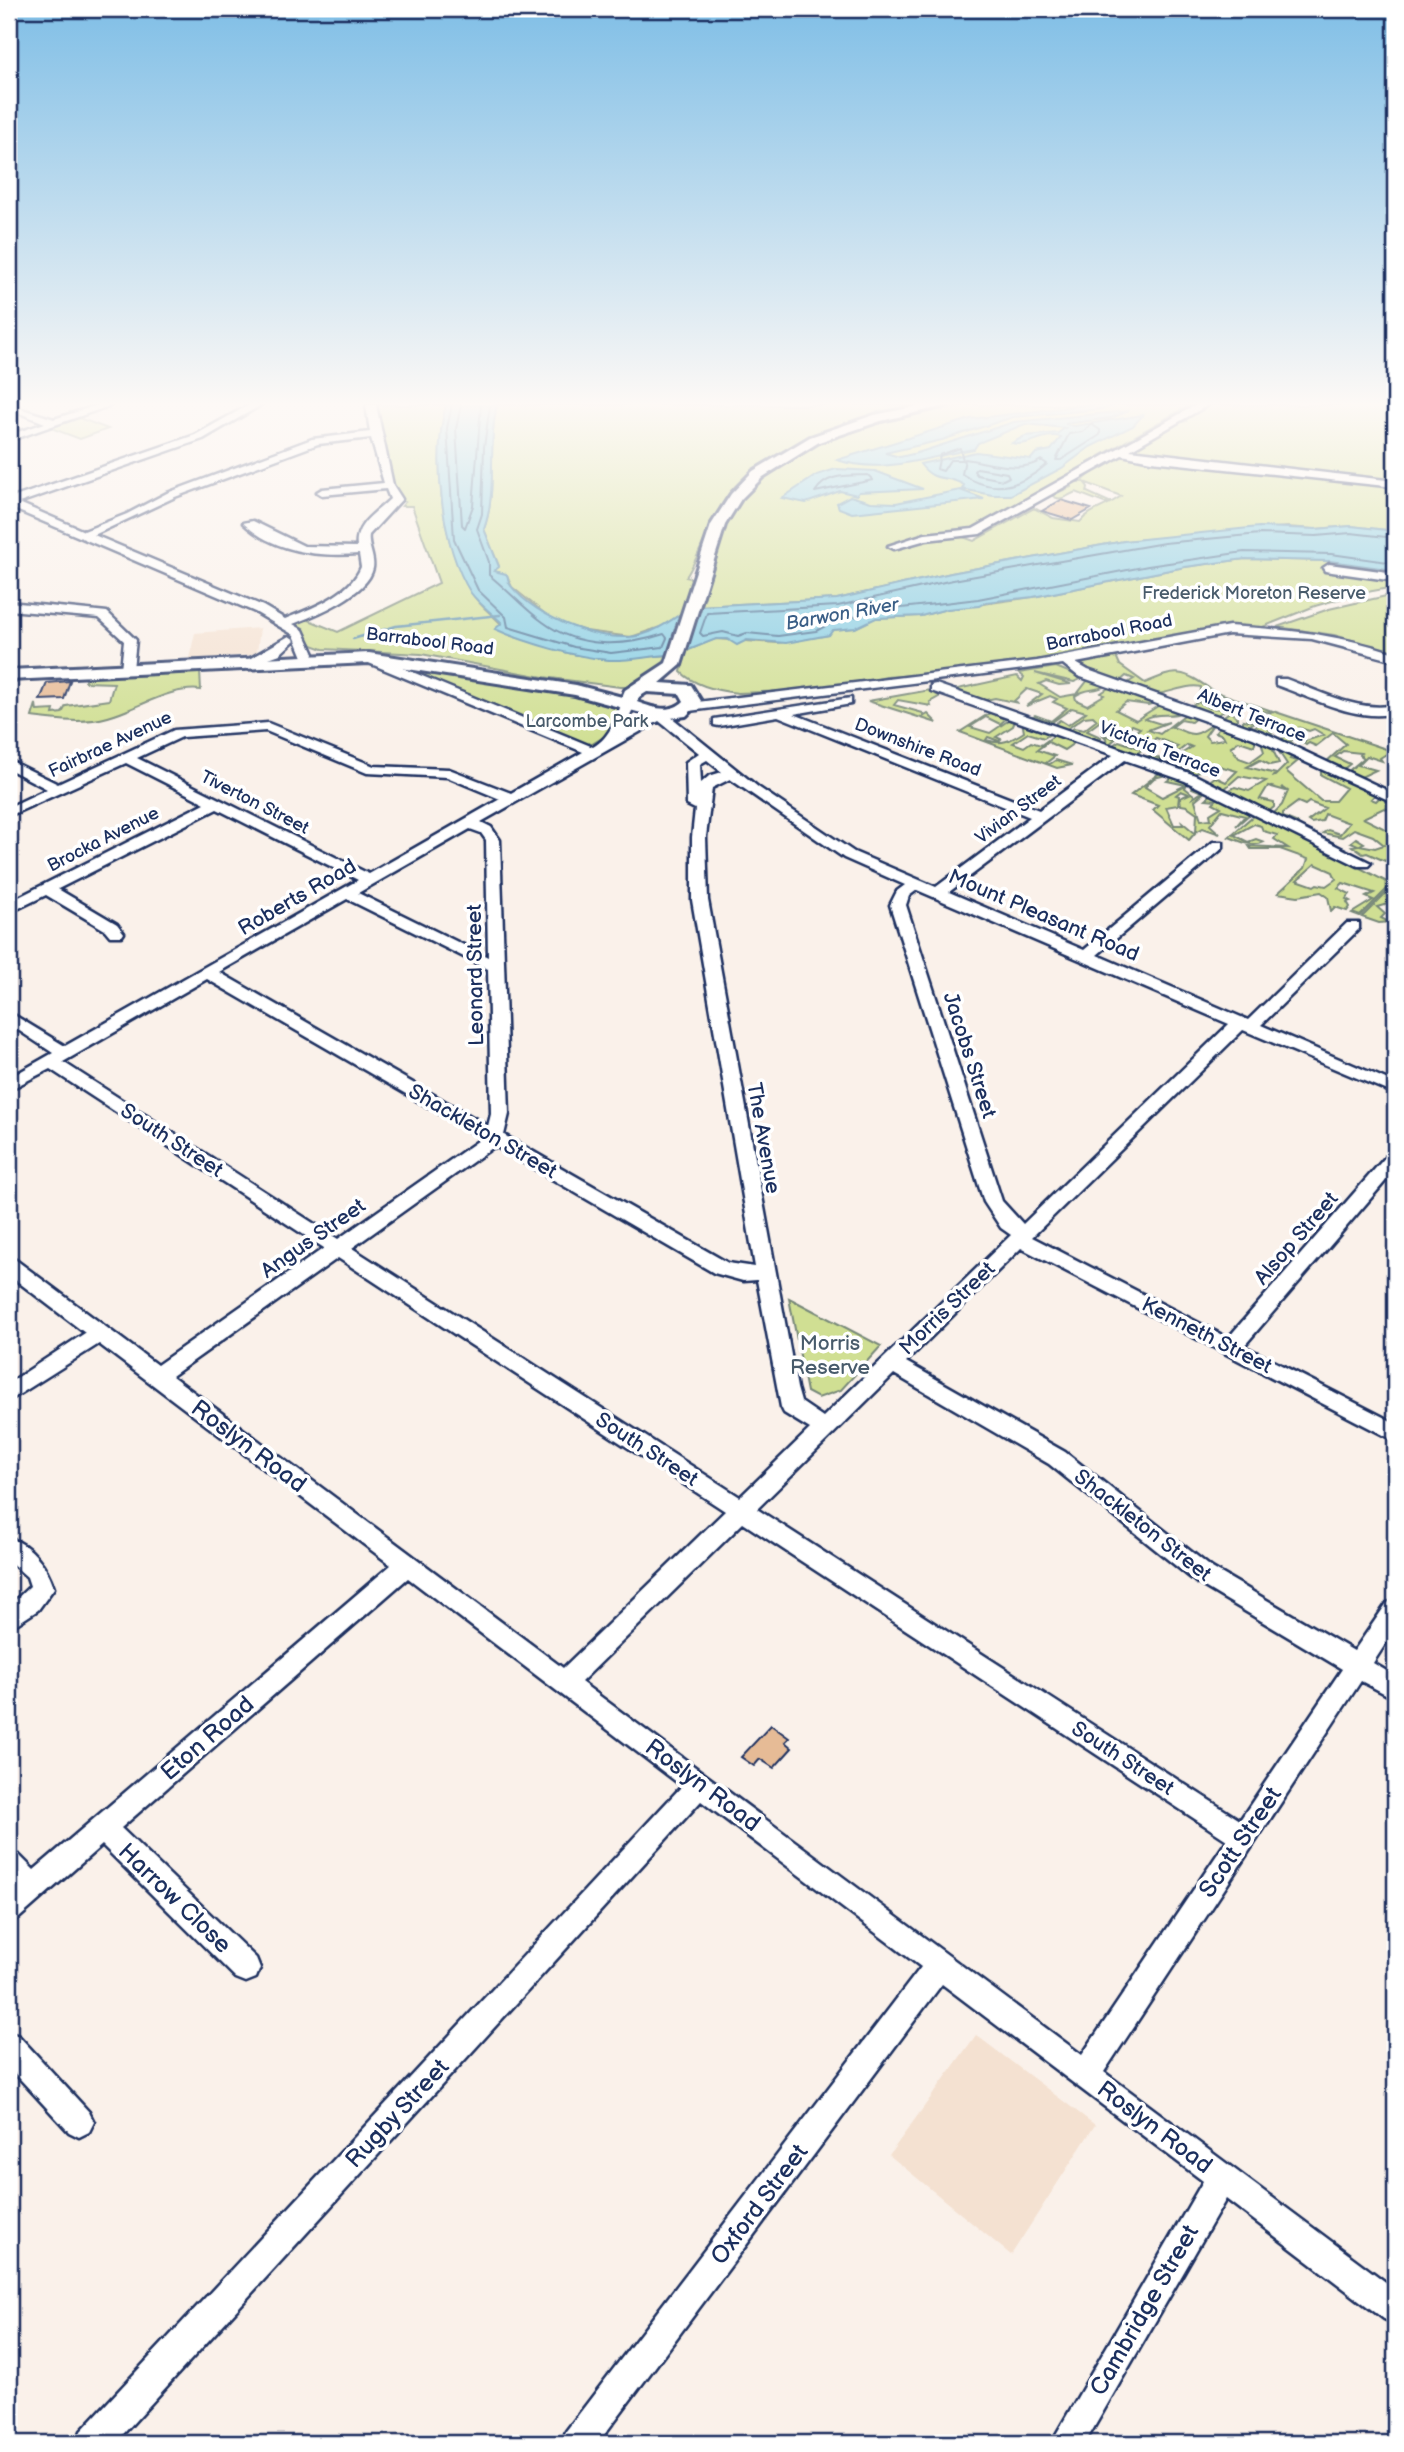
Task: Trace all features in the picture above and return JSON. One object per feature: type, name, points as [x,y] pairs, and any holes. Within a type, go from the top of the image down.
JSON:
[{"type":"main road","points":[[660,715],[687,698],[674,675],[673,665],[722,519]]},
{"type":"main road","name":"Barrabool Road","points":[[212,664],[298,652],[362,651],[405,654],[588,684],[644,687],[687,698]]},
{"type":"main road","name":"Barrabool Road","points":[[9,675],[212,664],[298,652],[369,658],[588,692],[660,715]]},
{"type":"main road","points":[[628,704],[631,694],[673,665]]},
{"type":"street","points":[[47,519],[244,602],[299,633],[298,652]]},
{"type":"street","points":[[83,535],[122,519]]},
{"type":"street","points":[[282,623],[338,597],[362,580],[367,564],[362,550],[365,528],[374,519]]},
{"type":"street","points":[[894,546],[925,537],[976,532],[998,519]]},
{"type":"street","points":[[249,523],[287,546],[308,551],[362,550]]},
{"type":"street","points":[[1329,568],[1395,577]]},
{"type":"street","points":[[9,606],[103,615],[130,640],[127,669]]},
{"type":"street","points":[[282,623],[298,652]]},
{"type":"street","name":"Barrabool Road","points":[[687,698],[773,696],[1054,663],[1197,635],[1247,630],[1332,638],[1395,657]]},
{"type":"street","name":"Albert Terrace","points":[[1069,660],[1074,668],[1090,676]]},
{"type":"street","name":"Albert Terrace","points":[[1054,663],[1258,735],[1395,799]]},
{"type":"street","points":[[397,664],[600,749]]},
{"type":"street","name":"Barrabool Road","points":[[719,722],[1001,677],[1037,665]]},
{"type":"street","points":[[1281,682],[1366,710],[1385,713],[1395,709]]},
{"type":"street","name":"Victoria Terrace","points":[[936,688],[1195,780],[1363,863]]},
{"type":"street","points":[[687,698],[685,725],[697,744]]},
{"type":"street","name":"Roberts Road","points":[[600,749],[623,721],[628,704]]},
{"type":"street","name":"Downshire Road","points":[[781,713],[1041,816]]},
{"type":"street","name":"Roberts Road","points":[[9,1085],[660,715]]},
{"type":"street","name":"Mount Pleasant Road","points":[[660,715],[823,840],[914,885],[1395,1089]]},
{"type":"street","name":"Fairbrae Avenue","points":[[9,812],[187,730],[274,727],[372,769],[449,773],[512,799]]},
{"type":"street","points":[[628,733],[656,727],[682,734]]},
{"type":"street","name":"The Avenue","points":[[699,837],[694,816],[693,763],[696,758],[709,754]]},
{"type":"street","name":"Vivian Street","points":[[936,894],[1122,755]]},
{"type":"street","name":"Tiverton Street","points":[[125,758],[369,880]]},
{"type":"street","points":[[9,764],[58,789]]},
{"type":"street","name":"The Avenue","points":[[734,773],[706,786],[699,837],[701,900],[764,1273],[792,1407],[824,1428]]},
{"type":"street","name":"Brocka Avenue","points":[[9,908],[215,804]]},
{"type":"street","name":"Leonard Street","points":[[470,823],[486,830],[493,840],[500,1114],[494,1138]]},
{"type":"street","points":[[1086,957],[1218,845]]},
{"type":"street","name":"Jacobs Street","points":[[914,885],[902,894],[898,905],[993,1202],[1021,1236]]},
{"type":"street","points":[[46,889],[111,927],[116,933]]},
{"type":"street","points":[[347,893],[496,967]]},
{"type":"street","name":"Morris Street","points":[[565,1682],[1021,1236],[1353,926]]},
{"type":"street","name":"Shackleton Street","points":[[207,972],[721,1268],[743,1274],[764,1273]]},
{"type":"street","name":"South Street","points":[[9,1017],[58,1057],[338,1248],[1244,1837]]},
{"type":"street","name":"Angus Street","points":[[157,1376],[494,1138]]},
{"type":"street","name":"Alsop Street","points":[[1231,1348],[1395,1158]]},
{"type":"street","name":"Kenneth Street","points":[[1021,1236],[1395,1433]]},
{"type":"street","name":"Roslyn Road","points":[[9,1265],[406,1566],[701,1783],[939,1966],[1395,2308]]},
{"type":"street","points":[[9,1393],[100,1333]]},
{"type":"street","name":"Shackleton Street","points":[[891,1363],[1057,1458],[1204,1575],[1395,1688]]},
{"type":"street","points":[[9,1548],[37,1572],[42,1588],[30,1603],[9,1619]]},
{"type":"street","name":"Eton Road","points":[[9,1909],[406,1566]]},
{"type":"street","name":"Scott Street","points":[[1085,2075],[1395,1610]]},
{"type":"street","name":"Rugby Street","points":[[93,2443],[701,1783]]},
{"type":"street","name":"Harrow Close","points":[[103,1828],[246,1968]]},
{"type":"street","points":[[9,1863],[34,1888]]},
{"type":"street","name":"Oxford Street","points":[[578,2443],[939,1966]]},
{"type":"street","points":[[9,2046],[79,2122]]},
{"type":"street","name":"Cambridge Street","points":[[1067,2443],[1222,2177]]},
{"type":"shaded area","points":[[260,628],[257,652],[250,655],[189,659],[195,633]]},
{"type":"shaded area","points":[[976,2035],[1095,2125],[1011,2255],[889,2155]]},
{"type":"green space","points":[[417,519],[445,519],[452,550],[471,592],[511,636],[572,654],[611,660],[669,655],[673,665],[644,687],[620,687],[543,677],[421,654],[323,649],[312,645],[295,620],[309,620],[338,632],[439,583]]},
{"type":"green space","points":[[487,519],[714,519],[686,577],[700,580],[682,613],[663,626],[631,637],[586,631],[554,621],[512,587],[506,574],[493,571],[499,566],[484,529]]},
{"type":"green space","points":[[729,519],[989,519],[960,536],[974,541],[1013,519],[1080,522],[1083,519],[1395,519],[1395,531],[1351,526],[1315,529],[1287,527],[1124,541],[951,573],[837,599],[700,606]]},
{"type":"green space","name":"Frederick Moreton Reserve","points":[[1245,559],[1330,561],[1395,570],[1395,587],[1356,594],[1315,606],[1260,628],[1221,627],[1033,662],[948,673],[886,677],[852,685],[738,693],[700,684],[681,672],[686,651],[715,639],[777,643],[829,635],[832,630],[855,628],[875,618],[921,616],[947,609],[1033,597],[1185,567]]},
{"type":"green space","points":[[1395,594],[1395,652],[1334,635],[1277,627],[1329,609]]},
{"type":"green space","points":[[1116,656],[1120,665],[1145,683],[1165,675],[1186,675],[1213,691],[1395,752],[1395,755],[1388,753],[1380,758],[1382,761],[1367,756],[1358,765],[1376,770],[1359,778],[1346,773],[1364,758],[1361,753],[1343,751],[1335,757],[1350,764],[1342,770],[1325,763],[1346,744],[1333,733],[1316,746],[1309,743],[1306,745],[1302,742],[1324,735],[1314,729],[1309,731],[1300,728],[1302,732],[1292,735],[1295,738],[1290,741],[1300,750],[1279,741],[1290,733],[1275,731],[1286,728],[1278,721],[1269,721],[1274,718],[1264,722],[1276,739],[1243,725],[1243,720],[1255,722],[1250,725],[1254,727],[1267,719],[1264,717],[1271,712],[1260,711],[1262,714],[1259,716],[1254,708],[1242,703],[1232,713],[1237,717],[1237,724],[1221,718],[1238,706],[1235,703],[1238,701],[1222,696],[1200,703],[1209,708],[1227,709],[1216,716],[1188,707],[1200,701],[1201,687],[1152,694],[1145,692],[1148,689],[1139,690],[1124,685],[1134,679],[1126,676],[1118,683],[1080,670],[1077,664]]},
{"type":"green space","name":"Larcombe Park","points":[[396,666],[582,695],[619,706],[621,711],[610,733],[589,746]]},
{"type":"green space","points":[[1056,667],[1083,678],[1074,682],[1035,673],[1071,684],[1059,685],[1046,681],[1039,684],[1060,697],[1077,694],[1088,680],[1105,686],[1083,691],[1075,696],[1076,700],[1087,705],[1104,695],[1101,693],[1110,687],[1155,703],[1148,705],[1126,702],[1116,710],[1136,720],[1161,704],[1182,712],[1145,719],[1161,724],[1169,722],[1148,730],[1160,734],[1187,713],[1197,717],[1191,722],[1181,720],[1172,727],[1196,734],[1214,723],[1205,736],[1210,741],[1225,739],[1223,735],[1215,732],[1221,725],[1256,739],[1254,746],[1239,741],[1231,747],[1239,758],[1250,762],[1264,752],[1261,741],[1271,746],[1279,763],[1270,765],[1260,760],[1247,767],[1276,774],[1272,777],[1275,776],[1287,764],[1277,749],[1292,756],[1290,759],[1298,761],[1286,771],[1321,801],[1335,801],[1346,788],[1321,775],[1321,769],[1375,795],[1371,799],[1376,801],[1381,796],[1395,803],[1395,812],[1384,808],[1363,818],[1387,830],[1395,829],[1395,858],[1391,856],[1385,861],[1367,853],[1363,854],[1352,846],[1358,845],[1351,842],[1356,838],[1364,843],[1360,845],[1375,848],[1384,845],[1373,836],[1354,829],[1342,837],[1323,833],[1328,830],[1340,834],[1349,823],[1325,814],[1322,821],[1311,823],[1308,821],[1325,808],[1309,802],[1305,805],[1298,802],[1283,813],[1283,817],[1298,823],[1296,827],[1272,815],[1282,805],[1288,791],[1282,787],[1286,791],[1268,786],[1260,799],[1274,802],[1274,807],[1267,813],[1226,792],[1235,787],[1249,791],[1266,781],[1239,776],[1222,791],[1207,783],[1215,777],[1226,782],[1237,771],[1209,763],[1192,776],[1165,766],[1169,764],[1190,771],[1200,761],[1181,754],[1192,747],[1187,745],[1161,765],[1141,758],[1153,755],[1162,760],[1178,746],[1156,738],[1134,756],[1110,747],[1119,741],[1139,748],[1146,742],[1134,733],[1140,728],[1132,725],[1107,746],[1106,738],[1102,734],[1113,738],[1119,733],[1106,726],[1112,722],[1103,719],[1087,731],[1101,737],[1100,743],[1068,732],[1074,728],[1084,730],[1097,720],[1093,716],[1084,717],[1064,731],[1052,726],[1060,720],[1068,725],[1086,712],[1072,708],[1048,725],[1029,718],[1035,715],[1051,721],[1067,708],[1053,702],[1057,699],[1050,696],[1026,706],[1042,694],[1027,689],[1014,701],[1018,703],[995,698],[981,701],[953,690],[1017,676],[1022,681],[1024,677],[1019,673]]},
{"type":"green space","points":[[200,671],[201,690],[178,691],[108,717],[80,721],[32,717],[36,704],[37,711],[54,710],[53,714],[62,713],[66,706],[109,700],[114,683],[85,682],[85,675]]},
{"type":"green space","points":[[930,690],[944,694],[930,702],[931,706],[898,700],[894,705],[923,713],[923,717],[928,714],[937,723],[868,701]]},
{"type":"green space","points":[[993,711],[1007,718],[1000,724],[986,717],[970,727],[990,733],[1012,718],[1016,719],[1013,726],[996,737],[1001,739],[999,741],[988,737],[986,740],[997,742],[1010,740],[1024,732],[1022,721],[1053,732],[1044,738],[1028,733],[1013,743],[1024,747],[1031,742],[1041,745],[1056,734],[1077,741],[1064,750],[1048,742],[1037,750],[1055,756],[1046,763],[1050,764],[1056,760],[1072,765],[1057,768],[960,732]]},
{"type":"green space","points":[[1162,771],[1170,774],[1154,778],[1145,787],[1162,797],[1186,785],[1167,781],[1174,776],[1188,781],[1185,788],[1194,795],[1193,798],[1202,792],[1192,788],[1193,784],[1207,790],[1195,800],[1201,820],[1211,819],[1210,814],[1221,807],[1213,803],[1216,800],[1206,799],[1212,794],[1249,811],[1250,814],[1236,826],[1245,816],[1222,810],[1210,825],[1220,834],[1203,828],[1196,832],[1197,813],[1181,805],[1180,798],[1189,794],[1181,791],[1176,795],[1179,796],[1178,805],[1166,807],[1174,825],[1183,825],[1182,822],[1195,833],[1189,840],[1153,810],[1158,805],[1131,795]]},
{"type":"green space","points":[[1252,812],[1395,886],[1395,902],[1377,907],[1385,914],[1381,918],[1389,922],[1379,923],[1362,917],[1392,887],[1390,886],[1360,916],[1352,913],[1373,900],[1366,897],[1374,893],[1343,883],[1338,888],[1350,894],[1346,899],[1350,901],[1347,902],[1350,907],[1347,911],[1335,907],[1331,911],[1328,897],[1321,892],[1298,896],[1278,893],[1305,868],[1308,859],[1280,849],[1251,849],[1249,846],[1288,848],[1274,839],[1277,835],[1263,831],[1261,826],[1254,824],[1234,835],[1248,842],[1256,839],[1264,842],[1251,844],[1229,837],[1254,815]],"holes":[[[1315,864],[1333,872],[1336,879],[1326,886],[1314,886],[1297,880]]]},
{"type":"green space","name":"Morris Reserve","points":[[789,1298],[881,1346],[841,1390],[818,1398],[807,1392]]},
{"type":"water","points":[[445,519],[487,519],[484,529],[499,567],[494,571],[506,574],[511,586],[537,608],[572,626],[592,633],[628,637],[659,628],[682,613],[669,655],[624,660],[581,656],[551,649],[495,629],[502,623],[471,593],[452,551]]},
{"type":"water","name":"Barwon River","points":[[1351,526],[1395,531],[1395,570],[1330,561],[1245,559],[1185,567],[1033,597],[986,602],[979,606],[947,609],[921,616],[876,618],[855,628],[833,630],[829,635],[786,643],[747,640],[737,645],[727,639],[716,639],[686,651],[700,606],[837,599],[951,573],[1124,541],[1259,527],[1316,529]]},
{"type":"building","points":[[70,681],[64,699],[40,700],[47,683]]},
{"type":"building","points":[[771,1725],[789,1738],[785,1742],[792,1748],[774,1768],[760,1759],[754,1766],[741,1757]]},
{"type":"waterway","points":[[353,639],[396,626],[500,615]]}]
